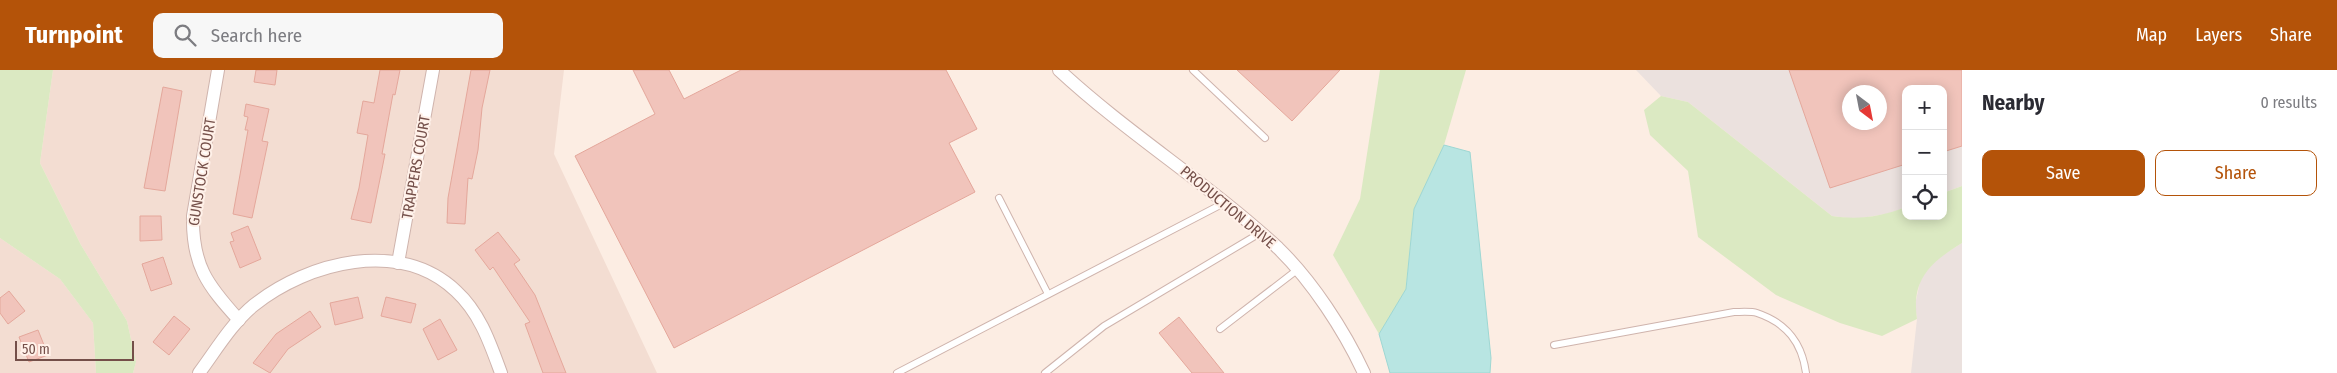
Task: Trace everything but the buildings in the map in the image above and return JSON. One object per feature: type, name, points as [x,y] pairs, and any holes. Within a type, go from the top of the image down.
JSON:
[{"type":"street","name":"GUNSTOCK COURT","points":[[218,70],[193,216],[193,237],[196,256],[206,280],[239,320]]},
{"type":"street","name":"TRAPPERS COURT","points":[[398,263],[433,70]]},
{"type":"street","name":"PRODUCTION DRIVE","points":[[1059,70],[1260,233],[1297,270],[1320,299],[1364,373]]},
{"type":"street","points":[[199,373],[239,320],[254,305],[285,284],[311,272],[362,261],[398,263],[420,269],[441,279],[456,291],[483,326],[501,373]]},
{"type":"lane","points":[[1194,70],[1265,138]]},
{"type":"lane","points":[[999,198],[1048,294]]},
{"type":"lane","points":[[897,373],[1224,203]]},
{"type":"lane","points":[[1045,373],[1104,326],[1260,233]]},
{"type":"lane","points":[[1220,329],[1297,270]]},
{"type":"lane","points":[[1554,345],[1734,312],[1756,312],[1779,324],[1798,341],[1806,373]]},
{"type":"shaded area","points":[[53,70],[564,70],[554,154],[657,373],[133,373],[136,362],[127,321],[81,245],[40,163]]},
{"type":"shaded area","points":[[1636,70],[1962,70],[1962,186],[1947,192],[1947,85],[1902,85],[1902,209],[1892,213],[1855,219],[1832,216],[1688,102],[1661,96]]},
{"type":"shaded area","points":[[0,238],[60,279],[93,323],[96,373],[0,373]]},
{"type":"shaded area","points":[[1962,243],[1962,373],[1911,373],[1917,319],[1915,305],[1921,277],[1938,258]]},
{"type":"green space","points":[[0,70],[53,70],[40,163],[81,245],[127,321],[136,362],[133,373],[96,373],[93,323],[60,279],[0,238]]},
{"type":"green space","points":[[1380,70],[1466,70],[1444,145],[1414,209],[1406,289],[1379,334],[1333,255],[1360,199]]},
{"type":"green space","points":[[1661,96],[1688,102],[1832,216],[1869,217],[1902,208],[1902,220],[1947,220],[1947,192],[1962,186],[1962,243],[1941,257],[1920,282],[1916,305],[1917,319],[1882,336],[1840,323],[1776,295],[1698,237],[1688,171],[1650,135],[1644,110]]},
{"type":"water","points":[[1444,145],[1470,152],[1491,358],[1490,373],[1390,373],[1379,334],[1406,289],[1414,209]]}]
